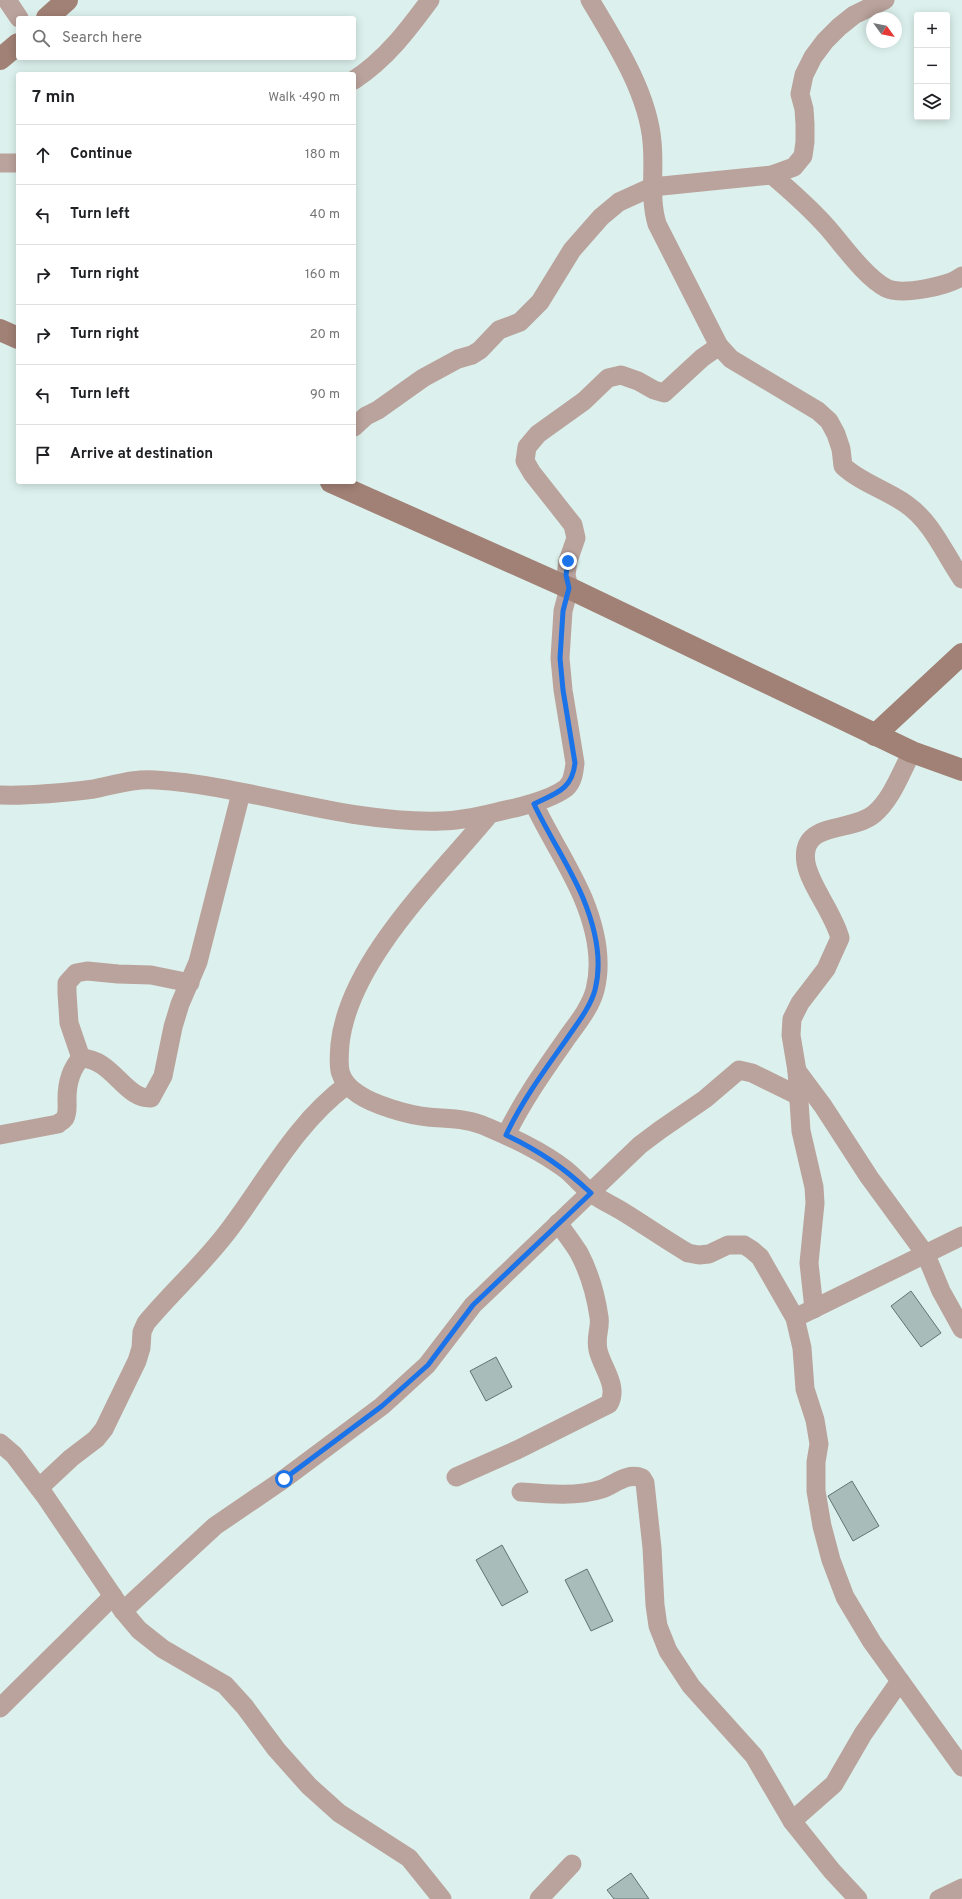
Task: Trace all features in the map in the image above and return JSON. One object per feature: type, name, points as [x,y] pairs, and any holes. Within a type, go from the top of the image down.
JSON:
[{"type":"street","points":[[7,0],[18,16]]},
{"type":"street","points":[[49,16],[67,0]]},
{"type":"street","points":[[356,79],[369,70],[385,55],[414,22],[430,0]]},
{"type":"street","points":[[590,0],[609,32],[647,110],[652,142],[653,208],[658,224],[719,346],[731,359],[818,411],[829,421],[836,434],[841,449],[843,466],[890,493],[920,516],[946,552],[962,579]]},
{"type":"street","points":[[356,425],[366,416],[378,410],[423,378],[458,359],[472,355],[499,330],[520,322],[540,302],[572,250],[601,217],[619,202],[652,187],[772,175],[794,167],[803,156],[805,124],[804,109],[800,94],[804,75],[813,57],[825,41],[854,15],[885,0]]},
{"type":"street","points":[[0,59],[16,46]]},
{"type":"street","points":[[0,163],[16,163]]},
{"type":"street","points":[[772,175],[804,202],[871,278],[887,289],[904,291],[932,288],[956,280],[962,276]]},
{"type":"street","points":[[0,330],[16,337]]},
{"type":"street","points":[[0,795],[65,793],[126,782],[155,780],[241,793],[304,806],[415,821],[443,822],[489,815],[534,804],[566,788],[574,775],[575,763],[563,690],[560,658],[563,611],[569,588],[566,575],[568,561],[576,538],[573,525],[532,473],[525,461],[527,447],[538,434],[584,401],[608,378],[621,375],[638,381],[654,390],[664,392],[719,346]]},
{"type":"street","points":[[335,484],[569,588],[912,752],[962,770]]},
{"type":"street","points":[[875,735],[962,654]]},
{"type":"street","points":[[814,1308],[809,1263],[815,1203],[814,1187],[801,1131],[797,1071],[791,1035],[792,1019],[800,1002],[826,969],[840,938],[837,926],[807,866],[804,852],[812,838],[823,830],[855,824],[874,815],[893,788],[912,752]]},
{"type":"street","points":[[81,1058],[95,1061],[106,1066],[133,1092],[145,1098],[151,1098],[163,1076],[173,1027],[180,1004],[190,983],[206,935],[241,793]]},
{"type":"street","points":[[506,1135],[527,1096],[582,1016],[595,990],[599,960],[594,927],[583,898],[569,866],[548,834],[534,804]]},
{"type":"street","points":[[489,815],[408,908],[377,953],[356,990],[341,1034],[339,1059],[340,1076],[347,1085],[359,1094],[383,1106],[427,1117],[450,1118],[479,1123],[531,1147],[566,1170],[591,1193],[688,1253],[699,1255],[709,1254],[728,1245],[744,1245],[760,1257],[795,1318],[802,1348],[805,1389],[815,1420],[819,1444],[816,1462],[816,1491],[822,1526],[831,1560],[845,1597],[872,1642],[962,1767]]},
{"type":"street","points":[[81,1058],[69,1023],[67,993],[67,983],[76,973],[87,971],[151,975],[190,983]]},
{"type":"street","points":[[0,1135],[58,1124],[64,1120],[67,1113],[67,1091],[70,1077],[75,1065],[81,1058]]},
{"type":"street","points":[[0,1708],[118,1603],[215,1526],[284,1479],[382,1406],[428,1365],[473,1305],[640,1145],[705,1099],[739,1070],[752,1073],[799,1096]]},
{"type":"street","points":[[797,1071],[823,1106],[869,1177],[926,1254],[941,1291],[962,1329]]},
{"type":"street","points":[[40,1488],[71,1458],[96,1439],[104,1429],[137,1361],[142,1332],[146,1323],[226,1234],[288,1146],[311,1118],[331,1097],[347,1085]]},
{"type":"street","points":[[456,1477],[517,1450],[610,1404],[614,1396],[612,1384],[599,1353],[596,1340],[600,1319],[593,1292],[579,1254],[558,1223]]},
{"type":"street","points":[[795,1318],[962,1236]]},
{"type":"street","points":[[0,1443],[14,1455],[40,1488],[118,1603],[139,1630],[163,1649],[225,1685],[245,1707],[276,1749],[309,1786],[339,1813],[409,1858],[442,1899]]},
{"type":"street","points":[[520,1492],[542,1494],[588,1492],[601,1489],[631,1475],[642,1478],[645,1483],[651,1532],[655,1605],[663,1641],[691,1686],[754,1756],[792,1821],[832,1871],[858,1899]]},
{"type":"street","points":[[792,1821],[834,1784],[863,1734],[900,1681]]},
{"type":"street","points":[[539,1899],[572,1864]]},
{"type":"street","points":[[939,1899],[962,1888]]},
{"type":"building","points":[[911,1291],[941,1333],[921,1347],[891,1306]]},
{"type":"building","points":[[496,1357],[512,1387],[486,1401],[470,1371]]},
{"type":"building","points":[[852,1481],[879,1526],[853,1541],[828,1496]]},
{"type":"building","points":[[502,1545],[528,1592],[502,1606],[476,1560]]},
{"type":"building","points":[[587,1569],[613,1621],[591,1631],[565,1580]]},
{"type":"building","points":[[631,1873],[649,1899],[614,1899],[607,1890]]},
{"type":"route","points":[[284,1479],[340,1435],[382,1406],[428,1365],[473,1305],[591,1193],[566,1170],[531,1147],[506,1135],[514,1117],[527,1096],[582,1016],[595,990],[599,960],[594,927],[583,898],[569,866],[548,834],[534,804],[566,788],[574,775],[575,763],[563,690],[560,658],[563,611],[569,588],[566,575],[568,561]]}]
